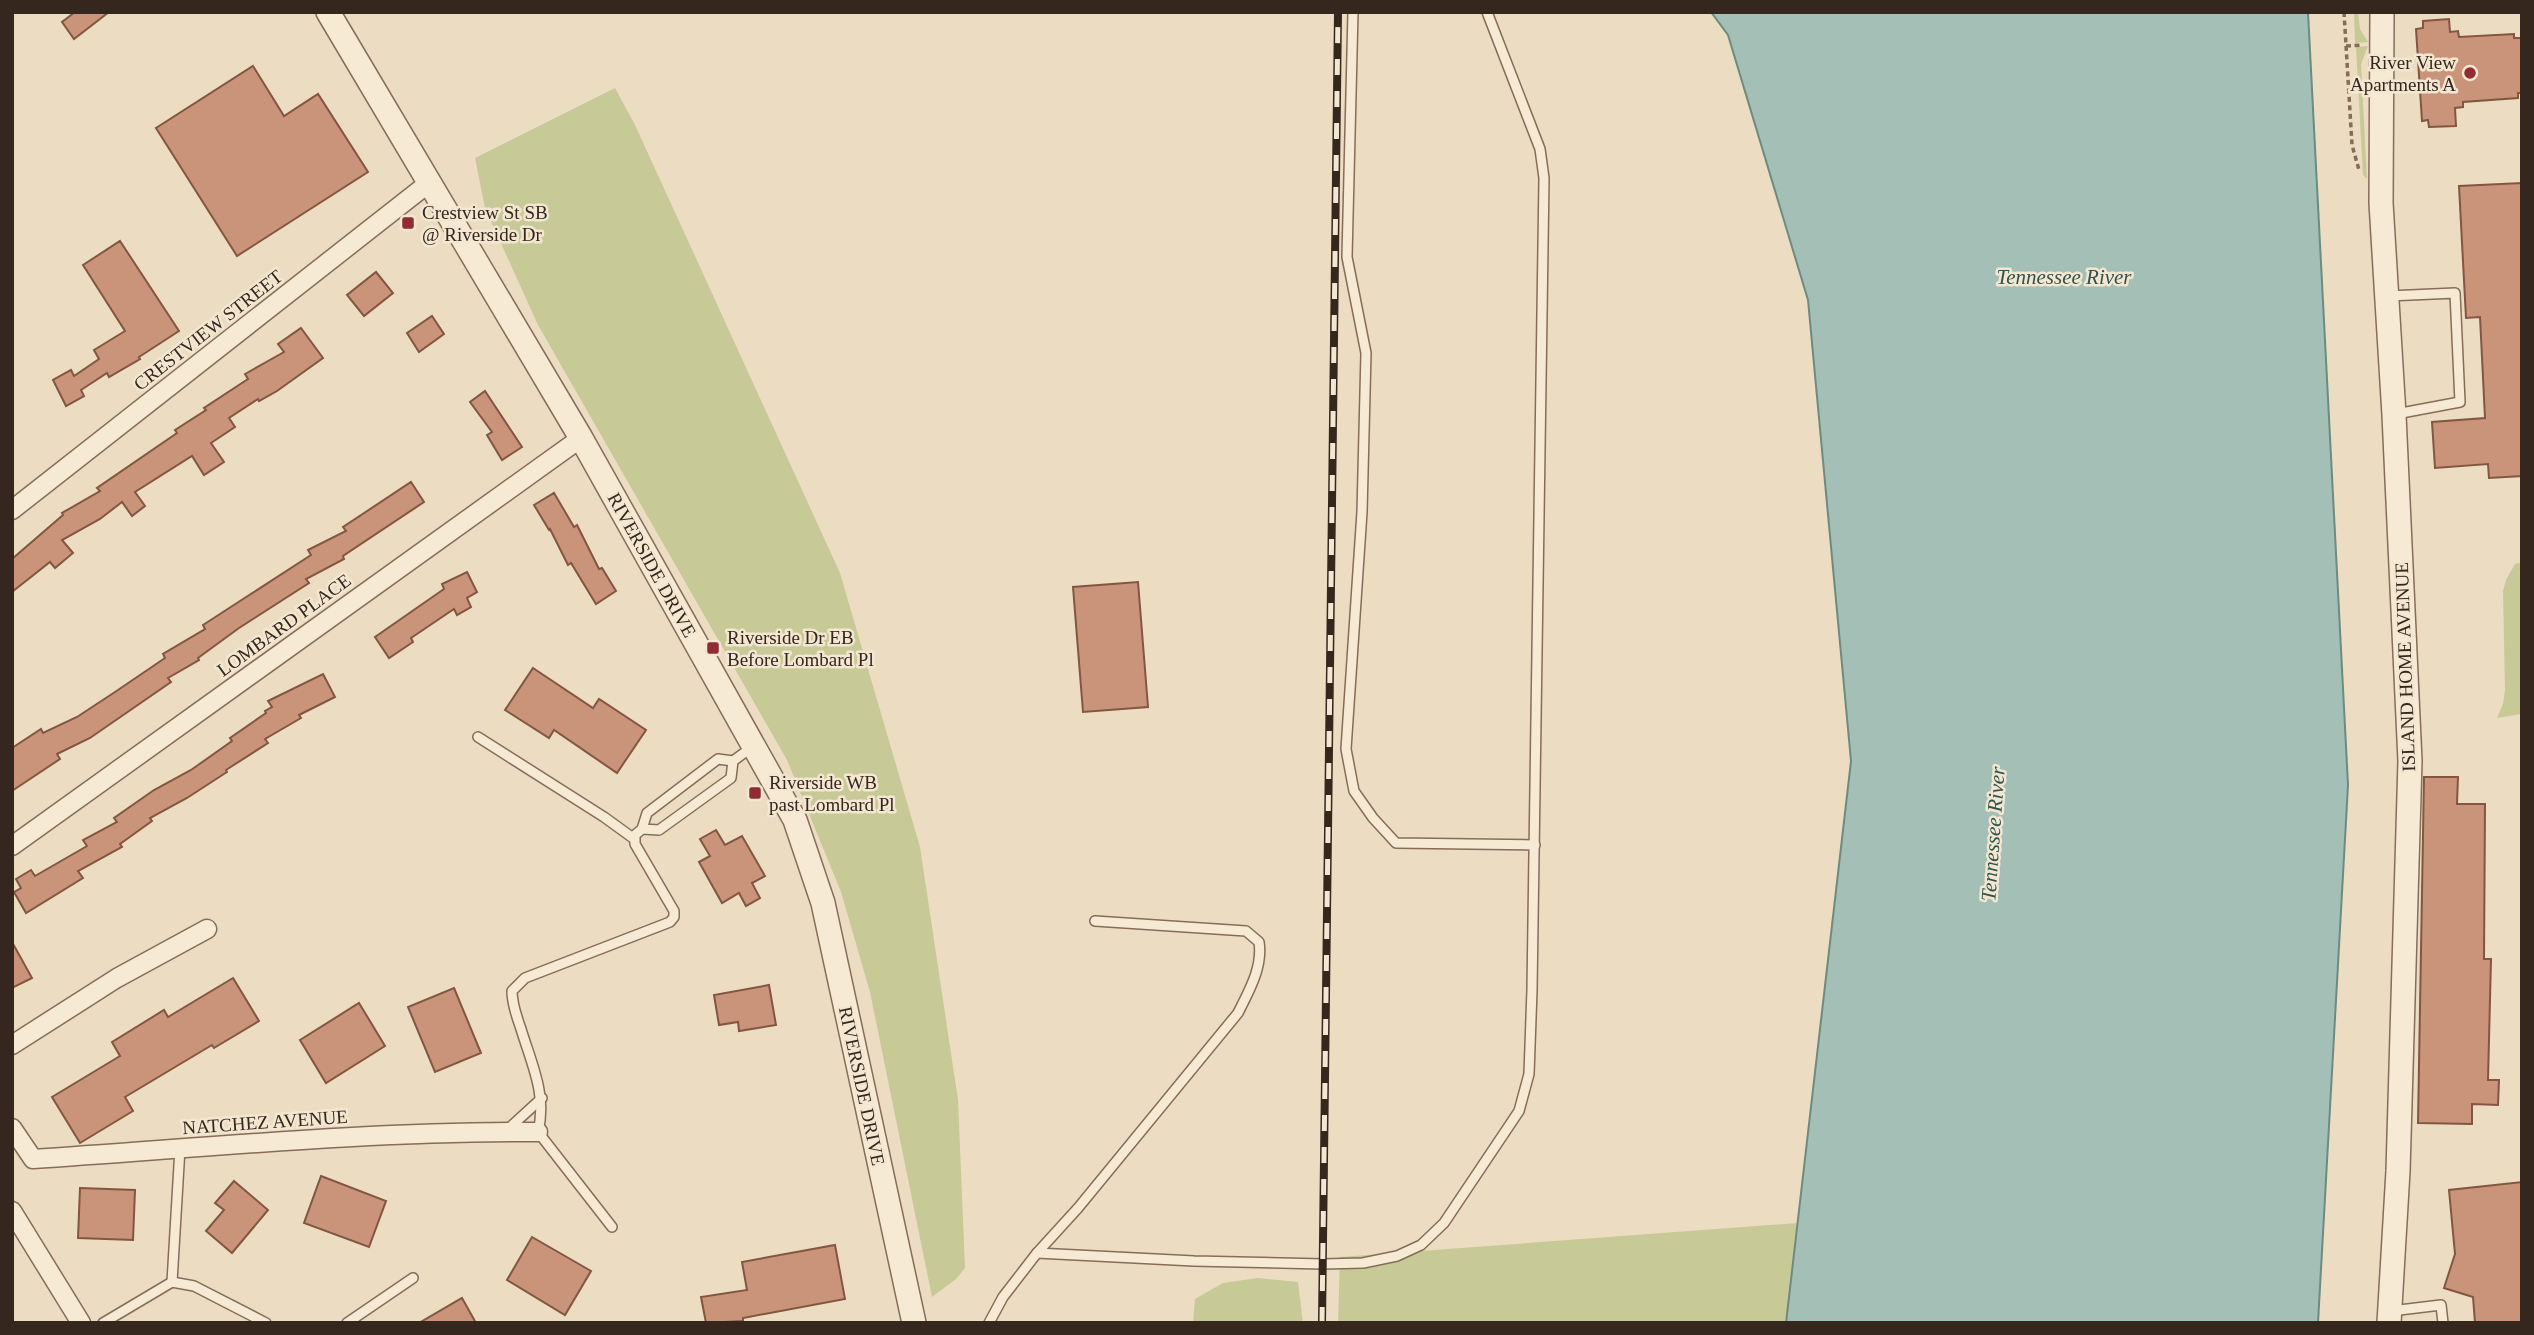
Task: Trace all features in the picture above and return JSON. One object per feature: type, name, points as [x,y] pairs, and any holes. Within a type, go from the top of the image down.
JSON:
[{"type":"street","name":"RIVERSIDE DRIVE","points":[[328,12],[581,438],[794,820],[823,903],[914,1323]]},
{"type":"street","name":"ISLAND HOME AVENUE","points":[[2382,12],[2381,192],[2410,761],[2398,1171],[2389,1317]]},
{"type":"street","name":"CRESTVIEW STREET","points":[[12,510],[430,182]]},
{"type":"street","name":"LOMBARD PLACE","points":[[12,846],[581,438]]},
{"type":"street","points":[[12,1045],[117,978],[207,929]]},
{"type":"street","name":"NATCHEZ AVENUE","points":[[12,1128],[33,1159],[419,1133],[538,1132]]},
{"type":"street","points":[[12,1211],[81,1323]]},
{"type":"lane","points":[[1353,12],[1347,257],[1366,353],[1362,512],[1346,749],[1354,791],[1373,818],[1396,843],[1535,845]]},
{"type":"lane","points":[[1037,1253],[1323,1264],[1363,1262],[1397,1256],[1421,1245],[1444,1223],[1519,1111],[1529,1074],[1535,845],[1544,178],[1540,149],[1487,12]]},
{"type":"lane","points":[[2386,296],[2455,293],[2460,402],[2394,415]]},
{"type":"lane","points":[[478,737],[634,838],[674,911],[670,922],[656,929],[525,978],[512,991],[515,1010],[542,1098],[538,1132],[612,1227]]},
{"type":"lane","points":[[634,838],[642,829],[647,813],[718,759],[733,761],[753,746]]},
{"type":"lane","points":[[642,829],[659,830],[731,778],[733,761]]},
{"type":"lane","points":[[989,1323],[1003,1297],[1037,1253],[1078,1208],[1238,1013],[1251,988],[1261,954],[1259,942],[1246,931],[1095,921]]},
{"type":"lane","points":[[505,1132],[542,1098]]},
{"type":"lane","points":[[172,1282],[180,1149]]},
{"type":"lane","points":[[347,1323],[413,1278]]},
{"type":"lane","points":[[103,1323],[172,1282],[194,1286],[249,1319],[265,1323]]},
{"type":"lane","points":[[2389,1317],[2441,1305],[2443,1323]]},
{"type":"path","points":[[2344,12],[2352,145],[2359,170]]},
{"type":"path","points":[[2346,46],[2368,44]]},
{"type":"green space","points":[[2354,12],[2358,12],[2360,29],[2368,42],[2355,43]]},
{"type":"green space","points":[[2368,46],[2361,64],[2367,179],[2363,175],[2356,47]]},
{"type":"green space","points":[[615,88],[635,125],[840,573],[920,847],[958,1100],[965,1268],[956,1279],[932,1297],[870,992],[841,892],[787,760],[538,325],[485,208],[475,158]]},
{"type":"green space","points":[[2518,563],[2522,564],[2521,714],[2497,718],[2505,690],[2503,591],[2506,580]]},
{"type":"green space","points":[[1798,1223],[1786,1323],[1338,1323],[1340,1257]]},
{"type":"green space","points":[[1258,1278],[1298,1282],[1303,1323],[1193,1323],[1195,1299],[1223,1283]]},
{"type":"water","name":"Tennessee River","points":[[1711,12],[2308,12],[2348,785],[2318,1323],[1786,1323],[1851,761],[1808,300],[1728,35]]},
{"type":"building","points":[[75,12],[109,12],[74,39],[62,22]]},
{"type":"building","name":"River View Apartments A","points":[[2449,19],[2450,32],[2458,31],[2459,37],[2514,34],[2514,38],[2522,38],[2522,93],[2518,93],[2518,98],[2463,102],[2463,107],[2455,108],[2456,126],[2429,127],[2428,120],[2422,121],[2416,29],[2423,28],[2423,21]]},
{"type":"building","points":[[253,66],[284,116],[318,94],[368,172],[237,256],[156,128]]},
{"type":"building","points":[[2522,183],[2522,476],[2489,478],[2488,464],[2435,468],[2432,422],[2485,418],[2480,317],[2466,318],[2459,186]]},
{"type":"building","points":[[120,241],[179,331],[139,357],[140,359],[109,377],[107,373],[81,390],[84,396],[66,406],[53,380],[71,370],[74,376],[99,359],[94,350],[125,331],[83,265]]},
{"type":"building","points":[[376,272],[393,293],[364,316],[347,295]]},
{"type":"building","points":[[432,316],[444,334],[419,352],[407,333]]},
{"type":"building","points":[[301,328],[323,358],[277,391],[259,401],[258,399],[229,418],[235,427],[211,443],[224,462],[204,475],[192,456],[135,492],[145,506],[132,516],[122,502],[100,519],[62,540],[73,553],[55,568],[50,562],[12,592],[12,559],[63,515],[62,513],[100,491],[97,488],[177,433],[175,430],[248,379],[245,374],[284,352],[278,344]]},
{"type":"building","points":[[485,391],[522,447],[502,460],[487,435],[492,432],[470,402]]},
{"type":"building","points":[[411,482],[424,502],[343,556],[344,559],[306,579],[309,583],[239,628],[198,658],[199,660],[168,678],[171,682],[90,738],[57,754],[60,759],[12,791],[12,748],[41,729],[43,733],[77,717],[115,692],[165,658],[163,654],[205,629],[203,625],[311,555],[308,550],[346,531],[343,527]]},
{"type":"building","points":[[554,493],[574,527],[577,525],[599,569],[602,568],[616,591],[596,604],[571,563],[568,565],[534,505]]},
{"type":"building","points":[[467,572],[477,592],[467,598],[471,607],[457,615],[454,609],[411,638],[413,642],[389,658],[375,637],[444,589],[442,584]]},
{"type":"building","points":[[1138,582],[1148,707],[1083,712],[1073,587]]},
{"type":"building","points":[[533,668],[593,708],[599,699],[646,730],[617,773],[554,730],[549,738],[505,710]]},
{"type":"building","points":[[323,674],[335,697],[299,715],[301,718],[265,739],[268,743],[226,770],[227,772],[150,818],[152,821],[120,844],[122,847],[78,871],[83,878],[26,913],[14,892],[21,888],[16,879],[31,870],[35,876],[87,846],[83,840],[117,822],[114,818],[232,741],[230,738],[272,707],[268,701]]},
{"type":"building","points":[[2424,777],[2458,777],[2457,804],[2485,804],[2484,959],[2491,959],[2488,1080],[2499,1080],[2498,1105],[2472,1104],[2472,1124],[2418,1123]]},
{"type":"building","points":[[716,830],[725,845],[742,836],[765,876],[752,883],[760,898],[746,906],[739,893],[722,903],[699,862],[710,856],[700,839]]},
{"type":"building","points":[[12,942],[32,978],[12,988]]},
{"type":"building","points":[[233,978],[259,1021],[214,1048],[212,1045],[125,1097],[133,1111],[80,1143],[52,1097],[120,1056],[112,1042],[164,1010],[168,1017]]},
{"type":"building","points":[[769,985],[776,1025],[739,1031],[738,1022],[719,1025],[714,995]]},
{"type":"building","points":[[454,988],[481,1053],[435,1072],[408,1007]]},
{"type":"building","points":[[359,1003],[385,1046],[326,1083],[300,1040]]},
{"type":"building","points":[[321,1176],[386,1201],[369,1247],[304,1223]]},
{"type":"building","points":[[234,1181],[268,1210],[232,1253],[206,1231],[224,1210],[215,1203]]},
{"type":"building","points":[[2522,1182],[2522,1323],[2475,1323],[2473,1297],[2444,1288],[2455,1254],[2449,1190]]},
{"type":"building","points":[[80,1188],[135,1190],[133,1240],[78,1238]]},
{"type":"building","points":[[532,1237],[591,1271],[565,1315],[507,1280]]},
{"type":"building","points":[[835,1245],[845,1299],[743,1318],[743,1321],[706,1323],[701,1297],[747,1290],[742,1262]]},
{"type":"building","points":[[462,1298],[476,1323],[419,1323]]},
{"type":"railway","points":[[1322,1323],[1338,12]]},
{"type":"place","name":"River View Apartments A","points":[[2470,73]]},
{"type":"place","name":"Crestview St SB @ Riverside Dr","points":[[408,223]]},
{"type":"place","name":"Riverside Dr EB Before Lombard Pl","points":[[713,648]]},
{"type":"place","name":"Riverside WB past Lombard Pl","points":[[755,793]]}]
